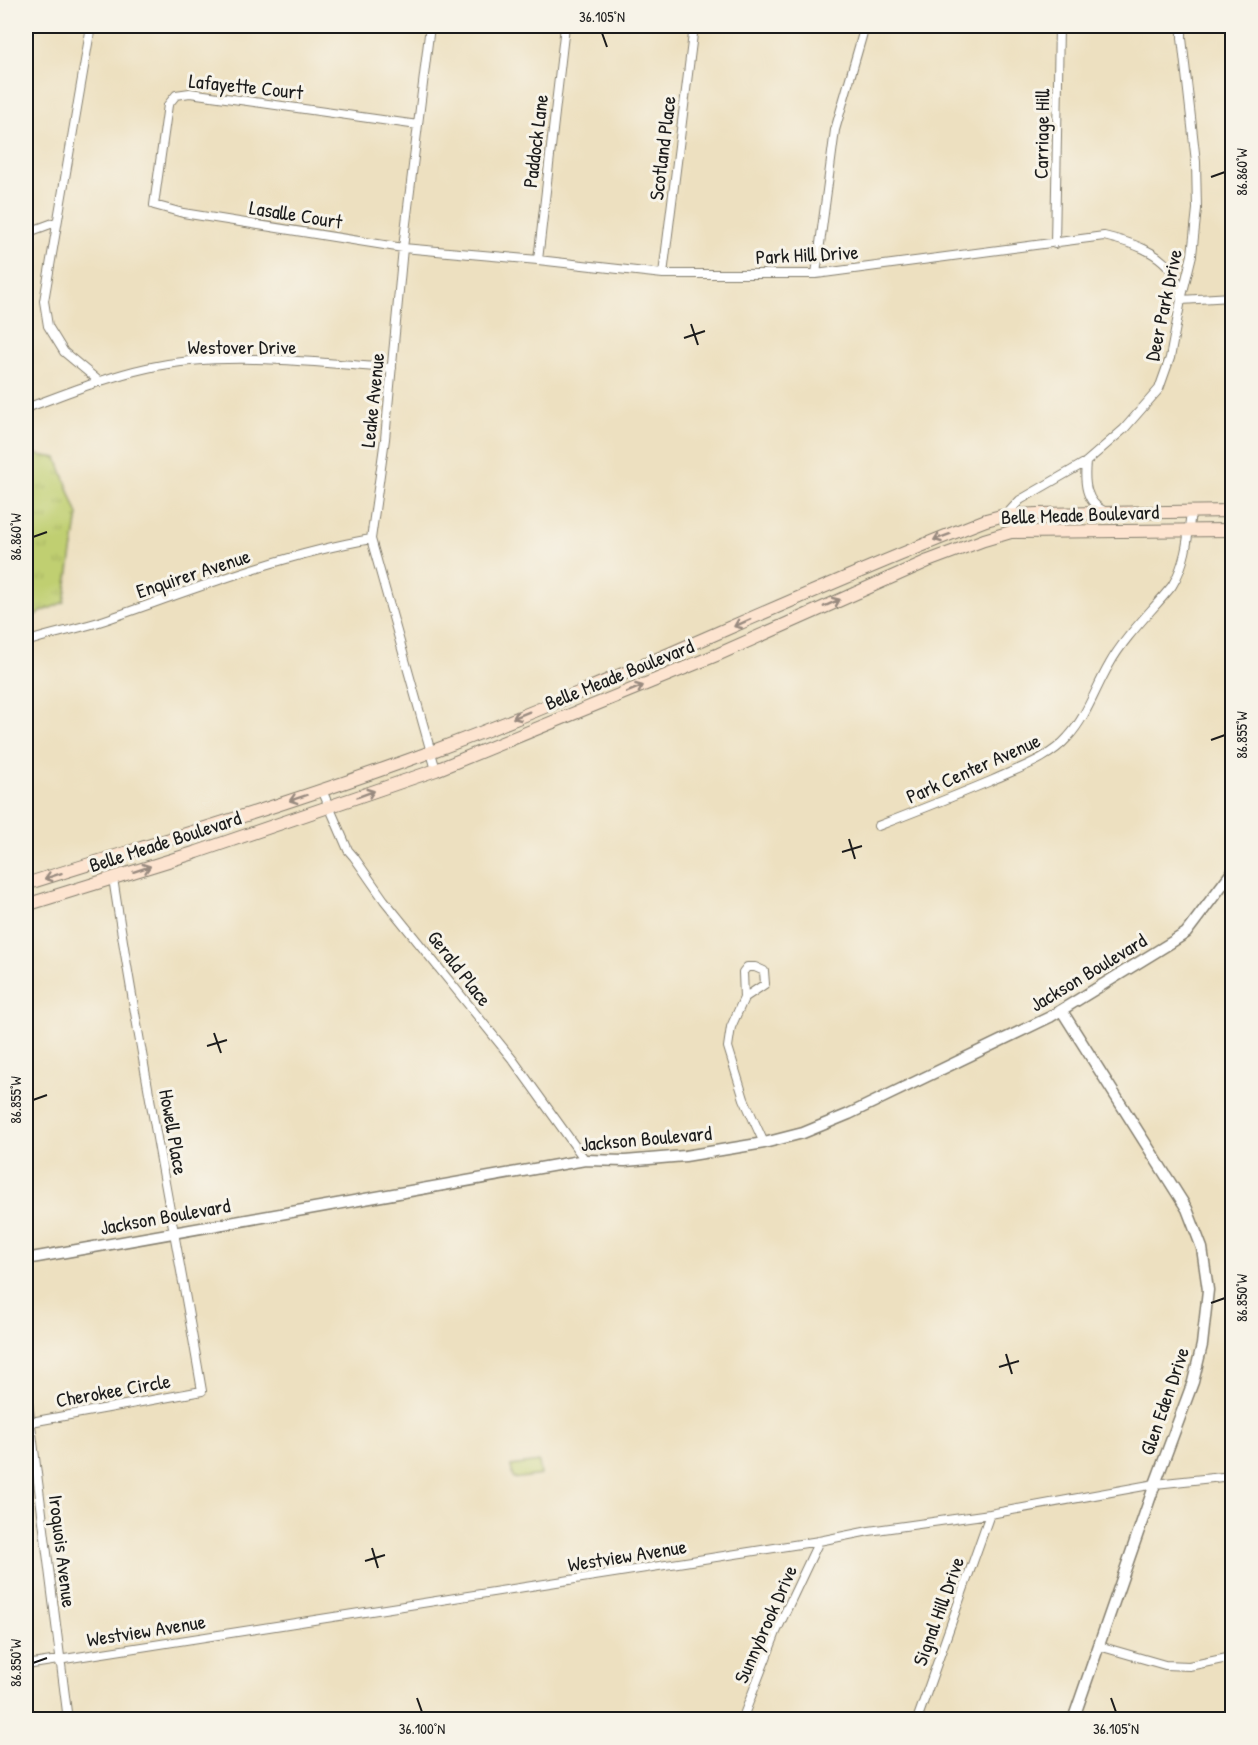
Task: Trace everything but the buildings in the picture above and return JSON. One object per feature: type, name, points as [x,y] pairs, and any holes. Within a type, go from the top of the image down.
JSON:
[{"type":"main road","name":"Belle Meade Boulevard","points":[[26,884],[322,790],[432,752],[655,660],[891,557],[986,520],[1005,516],[1233,511]]},
{"type":"main road","points":[[1108,530],[1109,513]]},
{"type":"main road","points":[[1005,516],[1008,533]]},
{"type":"main road","name":"Belle Meade Boulevard","points":[[26,905],[330,808],[436,770],[662,678],[928,561],[1008,533],[1233,530]]},
{"type":"main road","points":[[655,660],[662,678]]},
{"type":"main road","points":[[603,681],[611,698]]},
{"type":"main road","points":[[106,859],[113,878]]},
{"type":"street","points":[[91,26],[44,301],[48,326],[64,352],[100,382]]},
{"type":"street","name":"Leake Avenue","points":[[430,26],[371,539],[436,770]]},
{"type":"street","name":"Paddock Lane","points":[[538,260],[565,26]]},
{"type":"street","name":"Scotland Place","points":[[663,274],[694,26]]},
{"type":"street","points":[[816,273],[834,130],[865,26]]},
{"type":"street","name":"Carriage Hill","points":[[1054,244],[1059,26]]},
{"type":"street","name":"Deer Park Drive","points":[[1005,516],[1020,500],[1086,462],[1125,429],[1159,389],[1170,358],[1192,255],[1197,209],[1196,162],[1182,26]]},
{"type":"street","name":"Lafayette Court","points":[[183,213],[154,205],[168,105],[176,95],[190,93],[418,124]]},
{"type":"street","name":"Lasalle Court","points":[[183,213],[403,248]]},
{"type":"street","points":[[26,233],[56,222]]},
{"type":"street","name":"Park Hill Drive","points":[[403,248],[663,274],[816,273],[1104,236],[1133,243],[1159,258],[1175,277],[1181,300]]},
{"type":"street","points":[[1181,300],[1233,297]]},
{"type":"street","name":"Westover Drive","points":[[26,408],[146,368],[178,362],[232,358],[392,368]]},
{"type":"street","points":[[1086,462],[1085,485],[1088,493],[1096,507],[1109,513]]},
{"type":"street","name":"Park Center Avenue","points":[[878,826],[1033,763],[1067,738],[1083,716],[1116,653],[1172,586],[1179,574],[1185,556],[1191,511]]},
{"type":"street","name":"Enquirer Avenue","points":[[26,642],[101,621],[205,585],[309,553],[371,539]]},
{"type":"street","name":"Gerald Place","points":[[322,790],[348,850],[384,900],[513,1060],[585,1160]]},
{"type":"street","name":"Jackson Boulevard","points":[[26,1259],[585,1160],[625,1161],[685,1156],[764,1143],[802,1133],[849,1114],[1062,1011],[1186,933],[1233,872]]},
{"type":"street","name":"Howell Place","points":[[113,878],[127,970],[176,1233],[202,1391]]},
{"type":"street","points":[[744,998],[730,1027],[728,1047],[744,1099],[764,1143]]},
{"type":"street","name":"Glen Eden Drive","points":[[1062,1011],[1187,1209],[1202,1248],[1208,1290],[1202,1345],[1192,1382],[1073,1719]]},
{"type":"street","name":"Iroquois Avenue","points":[[26,1386],[68,1719]]},
{"type":"street","name":"Cherokee Circle","points":[[31,1422],[202,1391]]},
{"type":"street","name":"Westview Avenue","points":[[26,1665],[819,1542],[869,1531],[990,1514],[1155,1484],[1233,1476]]},
{"type":"street","name":"Signal Hill Drive","points":[[917,1719],[990,1514]]},
{"type":"street","name":"Sunnybrook Drive","points":[[742,1719],[776,1632],[819,1542]]},
{"type":"street","points":[[1099,1646],[1165,1665],[1188,1666],[1233,1657]]},
{"type":"green space","points":[[26,453],[57,458],[78,515],[64,602],[26,619]]},
{"type":"green space","points":[[539,1462],[541,1475],[513,1479],[511,1466]]}]
